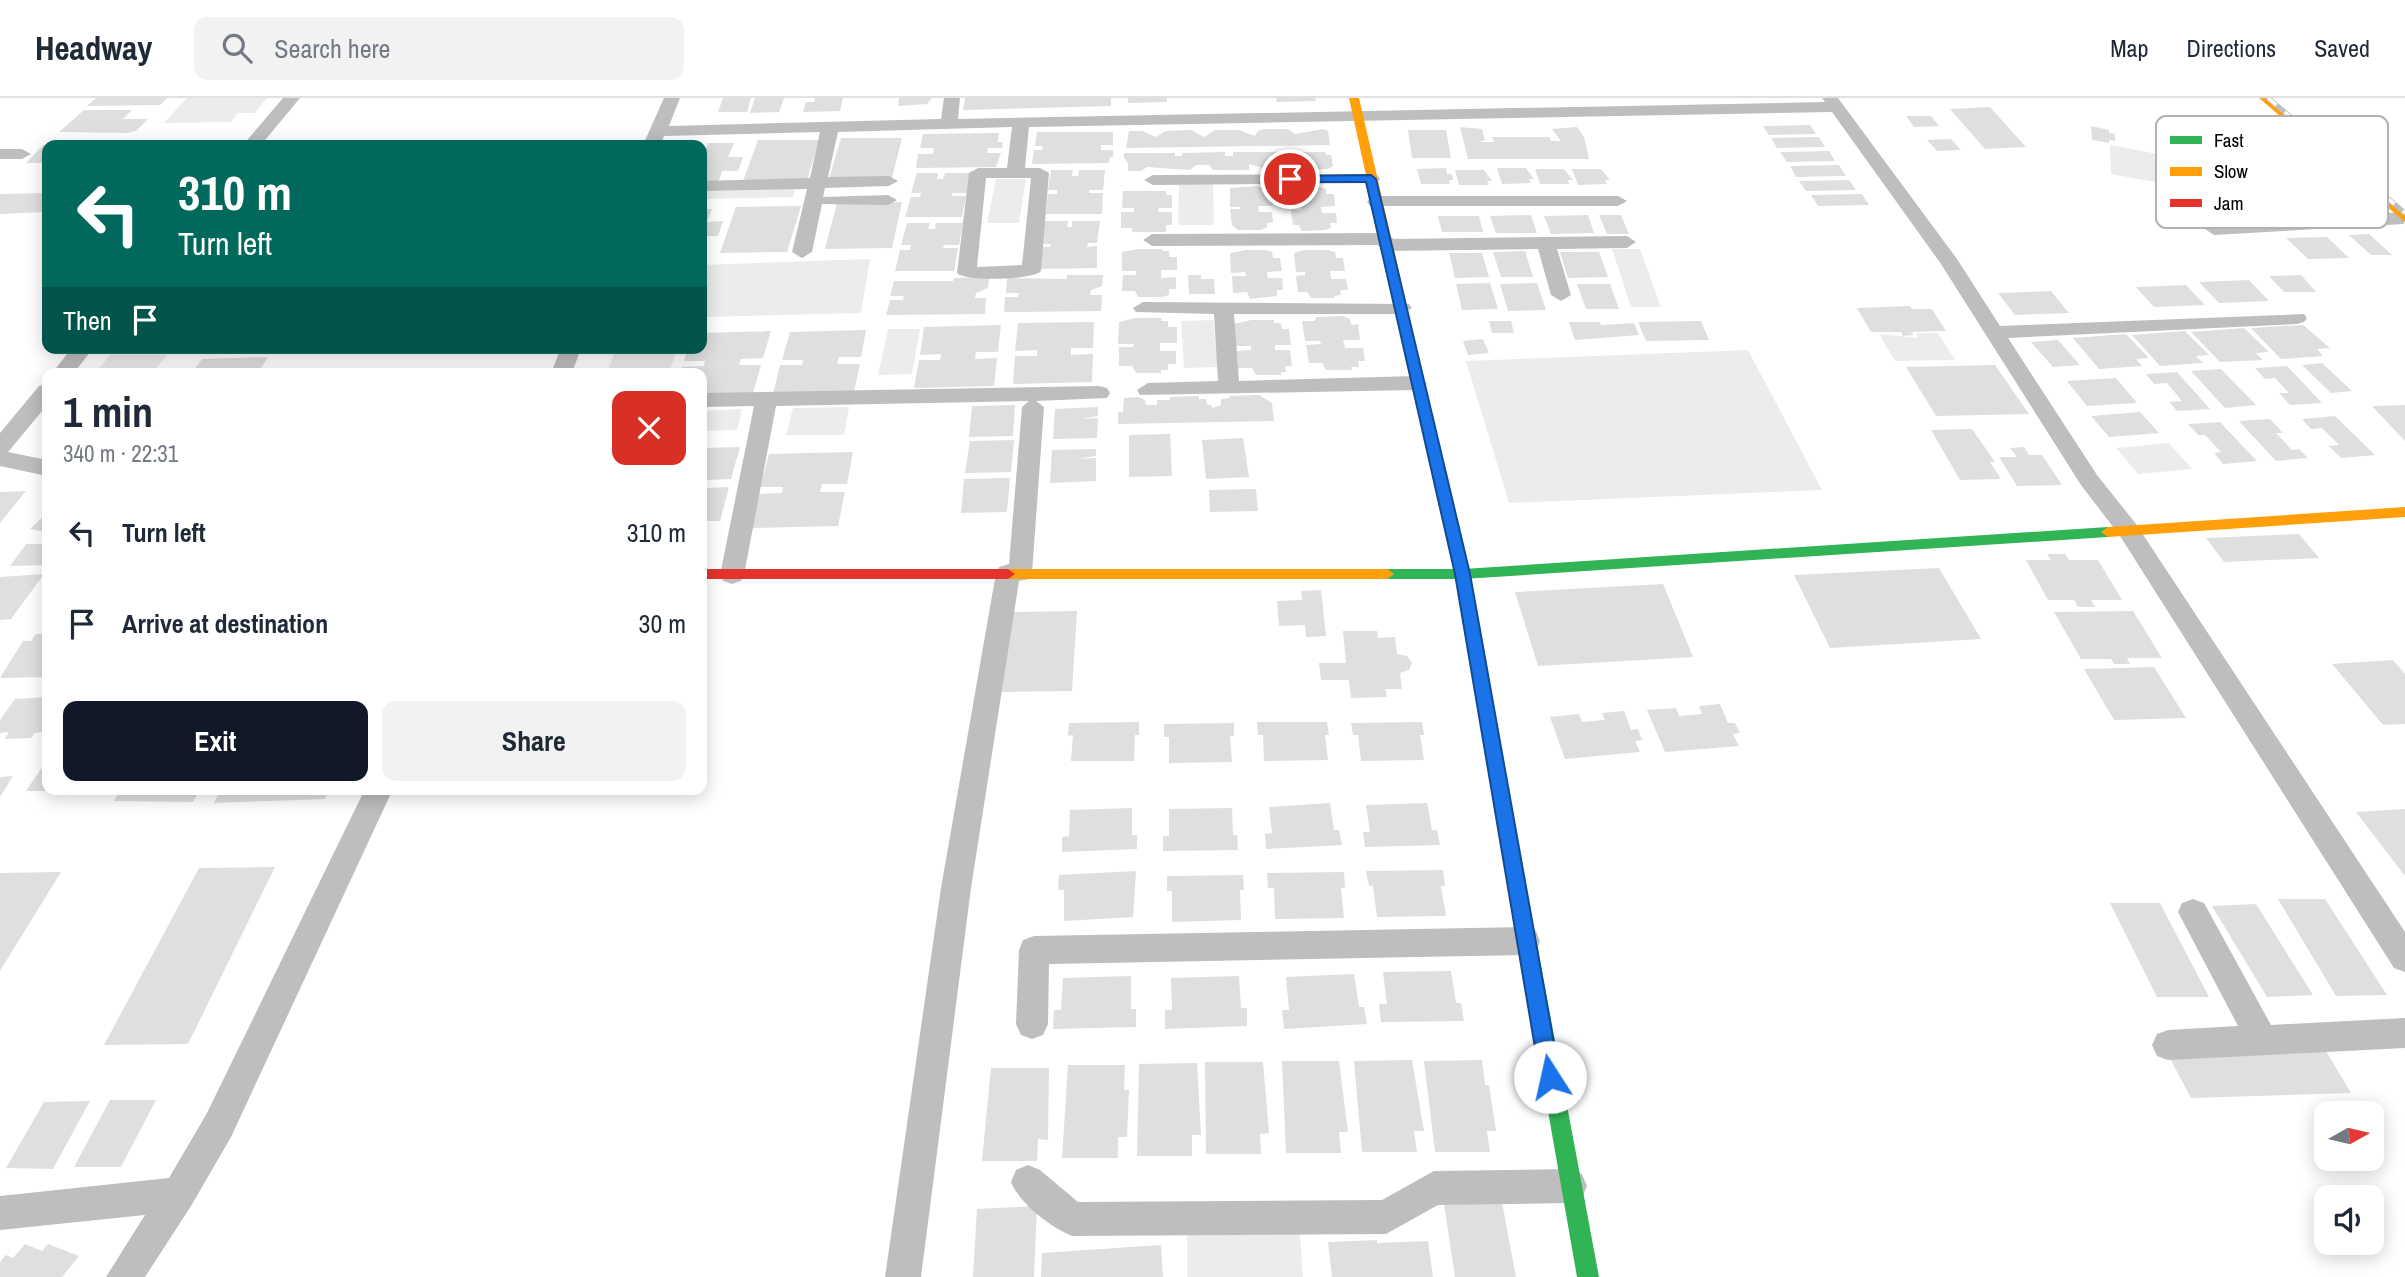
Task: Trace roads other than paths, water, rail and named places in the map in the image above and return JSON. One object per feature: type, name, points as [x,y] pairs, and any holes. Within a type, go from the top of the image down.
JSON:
[{"type":"street","points":[[256,140],[292,98]]},
{"type":"street","points":[[672,98],[655,138],[831,127],[1021,122],[1355,106],[1832,103],[1998,332],[2089,480],[2127,530],[2405,958]]},
{"type":"street","points":[[949,124],[952,98]]},
{"type":"street","points":[[2264,98],[2286,116]]},
{"type":"street","points":[[2283,98],[2302,116]]},
{"type":"street","points":[[1355,106],[1402,308],[1416,383],[1463,574],[1525,941],[1588,1277]]},
{"type":"street","points":[[1015,173],[1021,122]]},
{"type":"street","points":[[802,252],[831,127]]},
{"type":"street","points":[[0,154],[22,154]]},
{"type":"street","points":[[978,173],[1015,173],[1040,173],[1031,271],[967,273],[978,173]]},
{"type":"street","points":[[1153,180],[1371,179]]},
{"type":"street","points":[[707,186],[816,192]]},
{"type":"street","points":[[707,203],[816,192],[889,190]]},
{"type":"street","points":[[2388,196],[2405,212]]},
{"type":"street","points":[[2388,198],[2405,212]]},
{"type":"street","points":[[1376,202],[1618,201]]},
{"type":"street","points":[[2214,229],[2225,228]]},
{"type":"street","points":[[1152,240],[1627,242]]},
{"type":"street","points":[[1546,243],[1561,295]]},
{"type":"street","points":[[1143,309],[1402,308]]},
{"type":"street","points":[[1224,309],[1229,388]]},
{"type":"street","points":[[1998,332],[2297,318]]},
{"type":"street","points":[[66,368],[78,354]]},
{"type":"street","points":[[1148,390],[1416,383]]},
{"type":"street","points":[[707,400],[1099,393]]},
{"type":"street","points":[[0,447],[42,397]]},
{"type":"street","points":[[732,575],[766,399]]},
{"type":"street","points":[[903,1277],[956,888],[1014,573],[1033,407]]},
{"type":"street","points":[[0,458],[42,466]]},
{"type":"street","points":[[707,574],[1463,574],[2405,512]]},
{"type":"street","points":[[124,1277],[179,1194],[219,1125],[376,795]]},
{"type":"street","points":[[2193,912],[2262,1039]]},
{"type":"street","points":[[1032,1024],[1034,950],[1525,941]]},
{"type":"street","points":[[2168,1045],[2405,1033]]},
{"type":"street","points":[[1028,1182],[1072,1219],[1386,1217],[1434,1188],[1570,1186]]},
{"type":"street","points":[[0,1213],[179,1194]]},
{"type":"railway","points":[[2268,98],[2289,116]]},
{"type":"railway","points":[[2388,199],[2405,213]]}]
